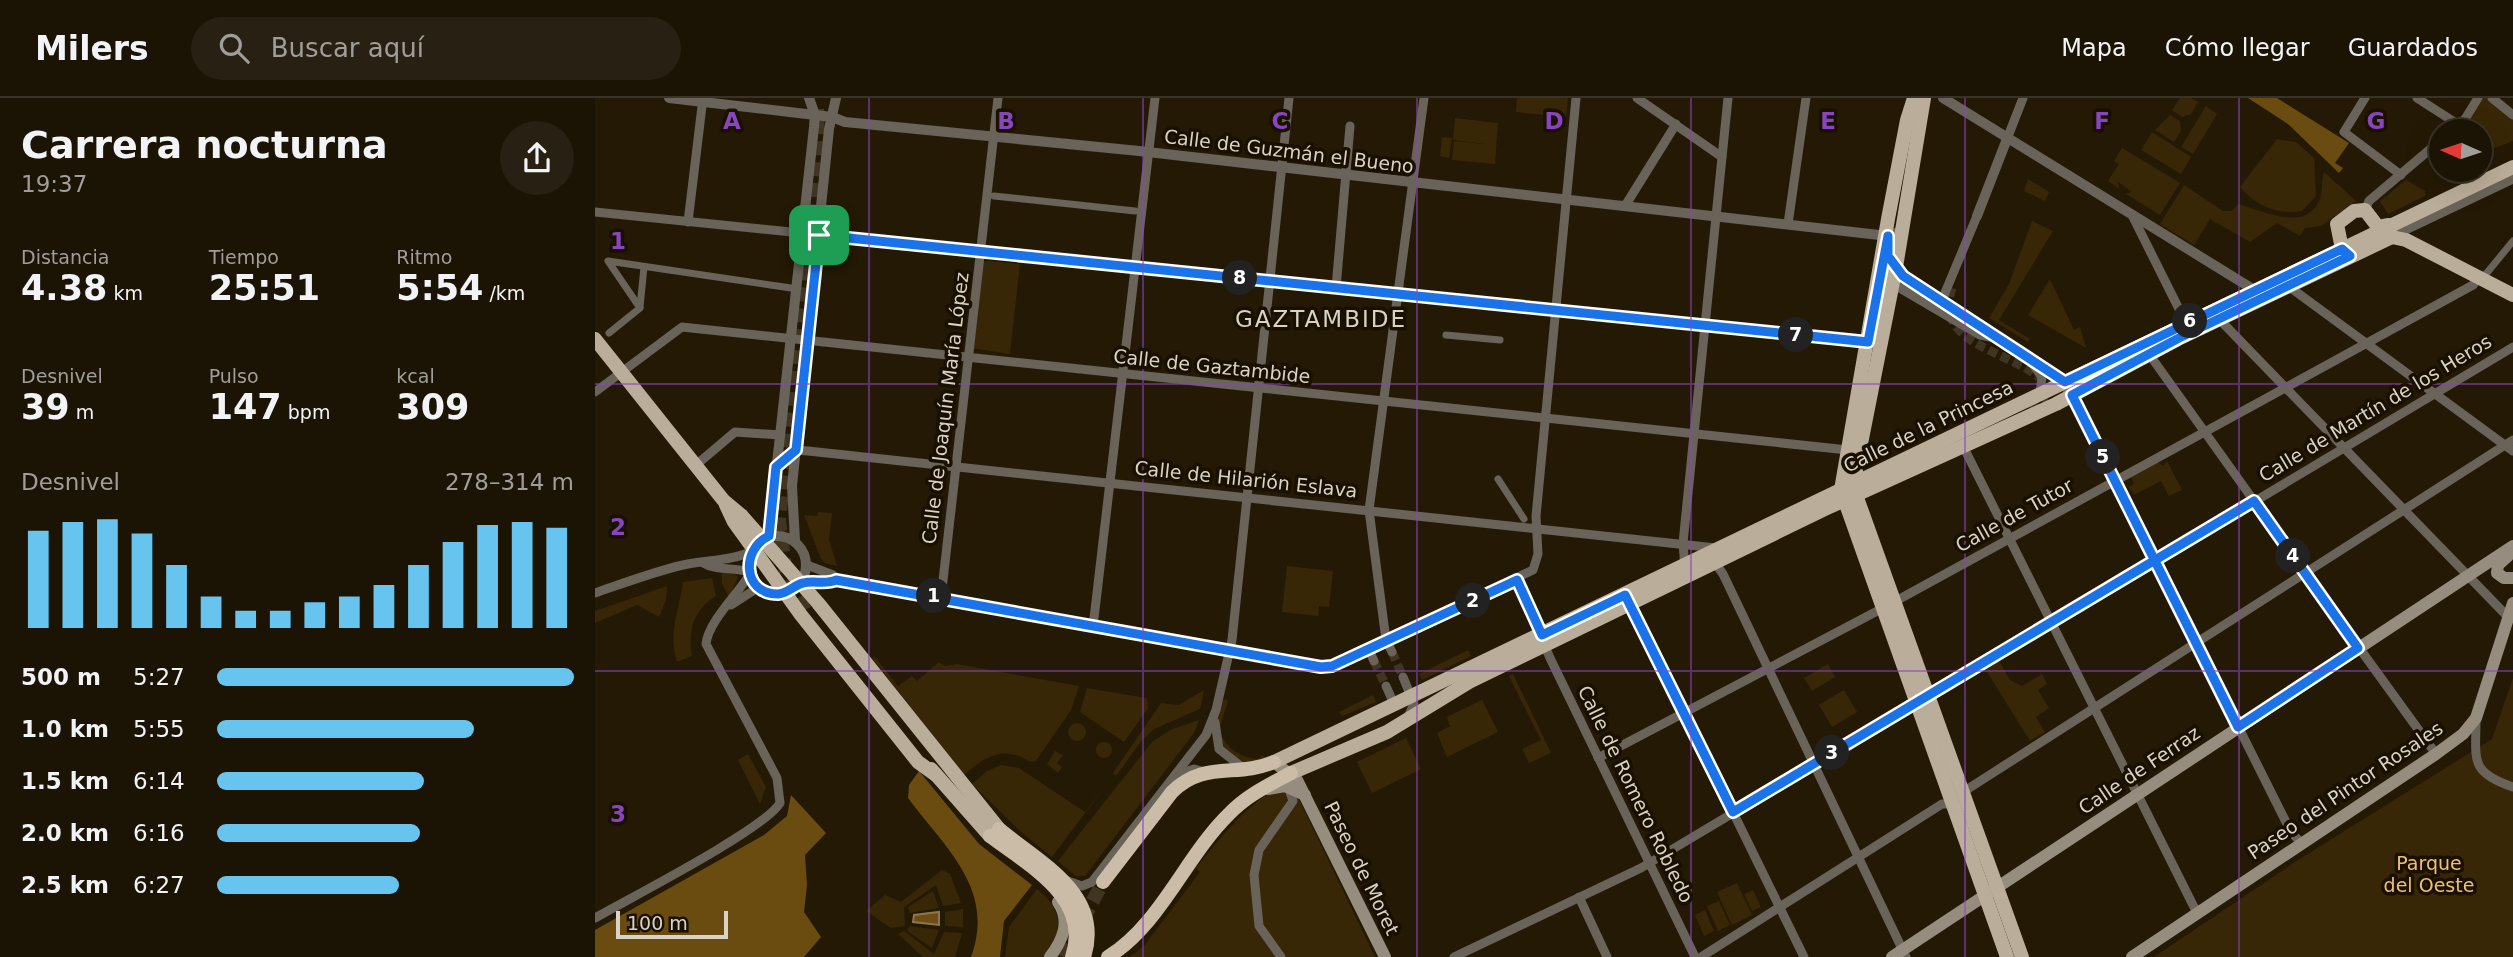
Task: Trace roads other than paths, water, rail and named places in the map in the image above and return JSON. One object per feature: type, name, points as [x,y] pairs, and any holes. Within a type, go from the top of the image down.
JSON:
[{"type":"highway","name":"Calle de la Princesa","points":[[1205,772],[1248,771],[1275,762]]},
{"type":"highway","points":[[1103,882],[1172,792],[1185,780],[1205,772]]},
{"type":"highway","points":[[1112,955],[1144,925],[1228,814],[1260,789],[1290,780]]},
{"type":"highway","points":[[994,832],[1065,880],[1086,915],[1088,945],[1084,957]]},
{"type":"highway","points":[[994,832],[1063,894],[1074,917],[1076,941],[1072,957]]},
{"type":"main road","points":[[1849,492],[1899,285],[1892,261],[1917,101]]},
{"type":"main road","points":[[1917,101],[1904,133],[1888,236],[1848,450],[1849,492],[1922,698],[1953,804],[2022,957]]},
{"type":"main road","name":"Calle de la Princesa","points":[[1849,492],[1964,448],[2149,354],[2256,291],[2393,231],[2513,167]]},
{"type":"main road","points":[[2346,253],[2337,224],[2354,211],[2365,210],[2378,227],[2393,231],[2513,295]]},
{"type":"main road","name":"Calle de la Princesa","points":[[1290,780],[1387,732],[1460,687],[1545,640],[1849,492],[2040,393],[2186,323],[2214,316],[2288,286],[2346,253]]},
{"type":"main road","points":[[595,339],[724,501],[731,518],[818,603],[994,832]]},
{"type":"main road","points":[[759,544],[785,593],[918,762],[936,775]]},
{"type":"main road","points":[[2513,549],[2497,569],[2500,576],[2513,578]]},
{"type":"main road","name":"Calle de Ferraz","points":[[1900,955],[1991,891],[2238,727],[2470,574],[2513,549]]},
{"type":"main road","name":"Paseo del Pintor Rosales","points":[[2132,957],[2463,734],[2476,718],[2513,603]]},
{"type":"main road","points":[[994,832],[936,775],[816,617],[951,782],[1062,907],[1064,932],[1050,957]]},
{"type":"main road","name":"Calle de la Princesa","points":[[1275,762],[1412,697],[1545,640]]},
{"type":"main road","points":[[1922,698],[1963,792],[2007,957]]},
{"type":"main road","points":[[1275,762],[1290,780]]},
{"type":"main road","name":"Paseo de Moret","points":[[1290,780],[1305,795],[1385,957]]},
{"type":"street","name":"Calle de Guzmán el Bueno","points":[[669,98],[832,117],[845,122],[1149,152],[1888,236]]},
{"type":"street","points":[[595,918],[771,814],[781,795],[777,778],[706,644],[709,629],[750,573],[776,467],[815,115],[809,98]]},
{"type":"street","points":[[795,541],[792,501],[796,450],[836,98]]},
{"type":"street","name":"Calle de Joaquín María López","points":[[941,598],[998,98]]},
{"type":"street","points":[[1093,627],[1155,98]]},
{"type":"street","points":[[1248,771],[1230,761],[1219,749],[1214,733],[1216,710],[1229,652],[1289,98]]},
{"type":"street","points":[[1392,652],[1386,640],[1369,510],[1424,98]]},
{"type":"street","points":[[703,563],[710,567],[733,567],[750,573],[759,587],[773,593],[785,593],[800,583],[836,580],[1321,667],[1332,666],[1517,580],[1537,564],[1537,527],[1546,417],[1576,98]]},
{"type":"street","points":[[1637,98],[1722,157]]},
{"type":"street","points":[[1686,570],[1683,543],[1728,98]]},
{"type":"street","points":[[1788,224],[1806,98]]},
{"type":"street","points":[[1943,98],[2256,291]]},
{"type":"street","points":[[1942,300],[2023,98]]},
{"type":"street","points":[[2365,98],[2344,132],[2401,175]]},
{"type":"street","points":[[2417,98],[2444,119]]},
{"type":"street","points":[[2462,119],[2478,98]]},
{"type":"street","points":[[2492,98],[2513,115]]},
{"type":"street","points":[[688,222],[703,100]]},
{"type":"street","points":[[1625,206],[1676,124]]},
{"type":"street","points":[[1336,288],[1348,175],[1346,167],[1350,125]]},
{"type":"street","points":[[2365,210],[2366,204],[2429,150]]},
{"type":"street","name":"Calle de la Princesa","points":[[2393,231],[2513,178]]},
{"type":"street","points":[[994,196],[1135,211]]},
{"type":"street","points":[[595,212],[1868,342]]},
{"type":"street","points":[[2131,214],[2186,323]]},
{"type":"street","points":[[1952,288],[1977,216]]},
{"type":"street","points":[[1899,226],[1888,236],[1892,261],[1903,276],[1987,328],[1995,338]]},
{"type":"street","points":[[2479,277],[2486,274],[2513,242]]},
{"type":"street","points":[[640,308],[608,261],[791,288]]},
{"type":"street","points":[[609,333],[640,308],[644,267]]},
{"type":"street","name":"Calle de Tutor","points":[[1598,758],[2204,432],[2473,285],[2479,277]]},
{"type":"street","points":[[1899,285],[1980,335],[1995,338],[2065,382],[2291,832],[2302,844]]},
{"type":"street","points":[[1963,792],[2510,445],[2288,286]]},
{"type":"street","points":[[2214,316],[2470,574],[2509,618]]},
{"type":"street","name":"Calle de Gaztambide","points":[[595,392],[682,327],[1848,450]]},
{"type":"street","points":[[1446,335],[1500,340]]},
{"type":"street","name":"Calle de Martín de los Heros","points":[[1454,957],[1649,863],[2513,347]]},
{"type":"street","points":[[2149,354],[2436,754]]},
{"type":"street","points":[[2028,358],[2042,377],[2040,393]]},
{"type":"street","name":"Calle de la Princesa","points":[[1939,457],[1950,447],[2030,408]]},
{"type":"street","points":[[696,466],[735,432],[780,435]]},
{"type":"street","points":[[1964,448],[2197,913]]},
{"type":"street","points":[[776,467],[796,450]]},
{"type":"street","name":"Calle de Hilarión Eslava","points":[[796,450],[1683,543],[1716,556]]},
{"type":"street","points":[[1498,479],[1524,519]]},
{"type":"street","points":[[595,593],[672,568],[735,559],[759,544],[783,536],[795,541],[804,551],[807,565],[800,583]]},
{"type":"street","points":[[1716,556],[1859,857],[1900,955]]},
{"type":"street","points":[[807,565],[833,575],[836,580]]},
{"type":"street","name":"Calle de Romero Robledo","points":[[1517,580],[1598,758],[1695,957]]},
{"type":"street","points":[[729,605],[759,587]]},
{"type":"street","points":[[1628,599],[1804,957]]},
{"type":"street","points":[[1368,648],[1374,661]]},
{"type":"street","points":[[1403,677],[1412,697]]},
{"type":"street","points":[[1385,686],[1395,706]]},
{"type":"street","name":"Calle de la Princesa","points":[[1387,732],[1412,713],[1412,697]]},
{"type":"street","points":[[1065,880],[1079,886],[1093,882],[1206,735],[1216,710]]},
{"type":"street","points":[[2476,718],[2476,758],[2480,770],[2491,779],[2513,787]]},
{"type":"street","points":[[1174,776],[1186,770],[1205,772]]},
{"type":"street","points":[[1281,957],[1259,926],[1254,875],[1257,856],[1264,840],[1293,801],[1290,780]]},
{"type":"street","points":[[1701,957],[1942,804],[1953,804]]},
{"type":"street","points":[[1579,897],[1607,957]]},
{"type":"tunnel","points":[[805,610],[786,574],[779,520],[818,158],[817,109]]},
{"type":"tunnel","points":[[1896,272],[1905,285]]},
{"type":"tunnel","points":[[1952,288],[1949,307],[1953,322],[1963,334],[2040,378]]},
{"type":"tunnel","points":[[2030,408],[2043,400],[2046,390]]},
{"type":"tunnel","points":[[1392,652],[1403,677]]},
{"type":"tunnel","points":[[1374,661],[1386,686]]},
{"type":"tunnel","points":[[1063,957],[1103,882]]},
{"type":"district","name":"GAZTAMBIDE","points":[[1321,319]]},
{"type":"park label","name":"Parque del Oeste","points":[[2429,874]]}]
